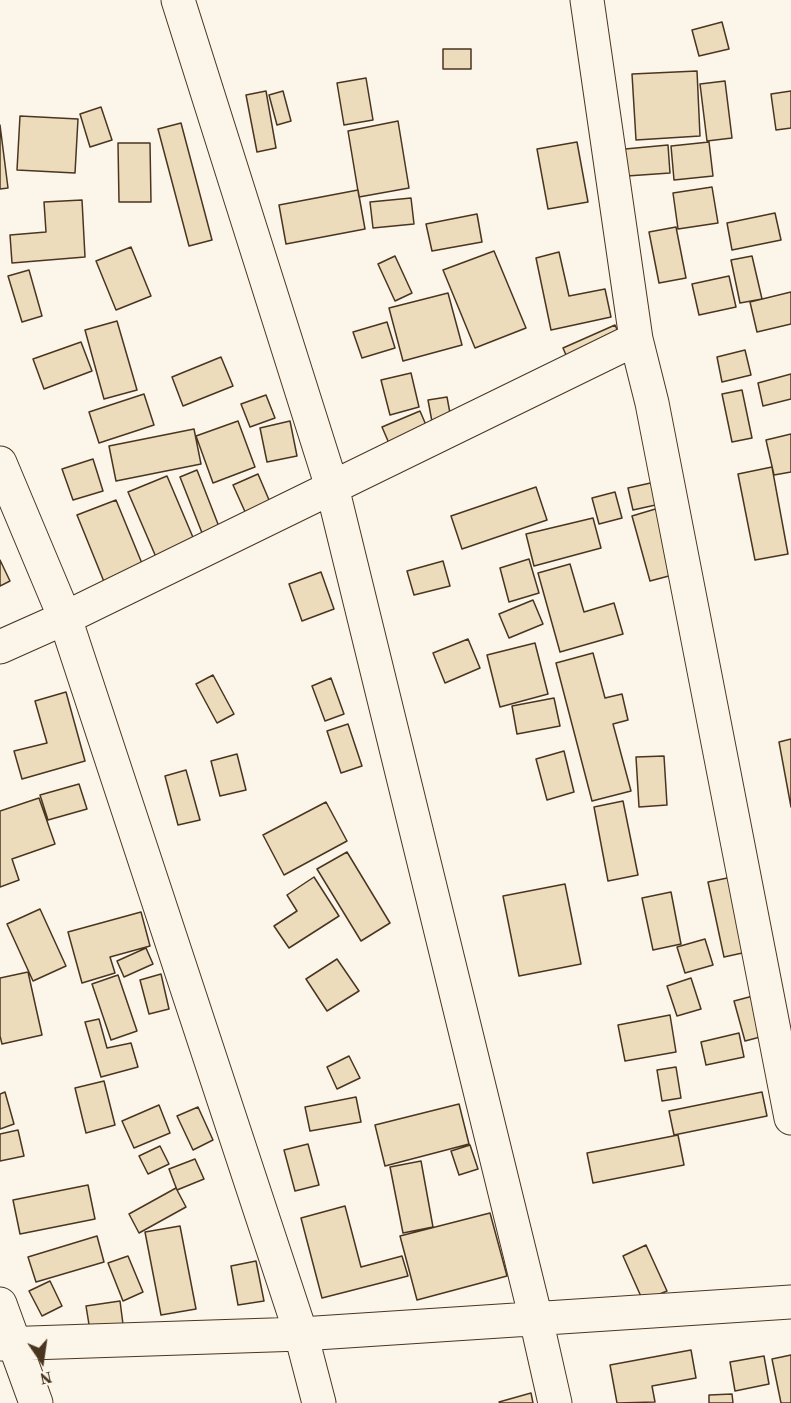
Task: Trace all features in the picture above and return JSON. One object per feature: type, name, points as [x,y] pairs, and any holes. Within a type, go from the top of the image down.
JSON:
[{"type":"street","points":[[178,0],[332,487],[555,1403]]},
{"type":"street","points":[[587,0],[636,339],[652,403],[791,1118]]},
{"type":"street","points":[[0,647],[65,618],[636,339]]},
{"type":"street","points":[[0,463],[65,618],[301,1334],[319,1403]]},
{"type":"street","points":[[7,1343],[301,1334],[791,1302]]},
{"type":"street","points":[[0,1304],[7,1343],[36,1403]]},
{"type":"building","points":[[722,22],[729,49],[699,56],[692,30]]},
{"type":"building","points":[[443,49],[471,49],[471,69],[443,69]]},
{"type":"building","points":[[697,71],[700,136],[636,140],[632,74]]},
{"type":"building","points":[[366,78],[373,120],[344,125],[337,83]]},
{"type":"building","points":[[725,81],[732,138],[707,141],[700,84]]},
{"type":"building","points":[[266,91],[276,148],[257,152],[246,95]]},
{"type":"building","points":[[283,91],[291,121],[277,125],[269,95]]},
{"type":"building","points":[[791,91],[791,128],[776,130],[771,94]]},
{"type":"building","points":[[101,107],[112,140],[90,147],[80,114]]},
{"type":"building","points":[[20,116],[78,119],[75,173],[17,170]]},
{"type":"building","points":[[398,121],[409,188],[359,197],[348,131]]},
{"type":"building","points":[[181,123],[212,240],[189,246],[158,129]]},
{"type":"building","points":[[0,125],[8,188],[0,189]]},
{"type":"building","points":[[577,142],[588,202],[548,209],[537,149]]},
{"type":"building","points":[[709,142],[713,176],[674,180],[671,146]]},
{"type":"building","points":[[118,143],[150,143],[151,202],[119,202]]},
{"type":"building","points":[[668,145],[670,173],[627,176],[625,149]]},
{"type":"building","points":[[712,187],[718,223],[678,229],[673,193]]},
{"type":"building","points":[[358,190],[365,229],[286,244],[279,205]]},
{"type":"building","points":[[411,198],[414,224],[373,228],[370,202]]},
{"type":"building","points":[[82,200],[85,257],[12,263],[10,235],[46,232],[44,202]]},
{"type":"building","points":[[775,213],[781,240],[732,250],[727,223]]},
{"type":"building","points":[[477,214],[482,242],[432,251],[426,224]]},
{"type":"building","points":[[676,227],[686,278],[659,283],[649,232]]},
{"type":"building","points":[[131,247],[151,296],[116,310],[96,261]]},
{"type":"building","points":[[494,251],[526,328],[475,348],[443,270]]},
{"type":"building","points":[[559,252],[569,296],[605,289],[611,317],[551,330],[536,258]]},
{"type":"building","points":[[395,256],[412,293],[395,301],[378,264]]},
{"type":"building","points":[[752,256],[762,299],[740,303],[731,260]]},
{"type":"building","points":[[29,270],[42,316],[22,322],[8,276]]},
{"type":"building","points":[[729,276],[736,307],[699,315],[692,284]]},
{"type":"building","points":[[791,292],[791,324],[757,332],[750,302]]},
{"type":"building","points":[[448,293],[462,345],[403,361],[389,308]]},
{"type":"building","points":[[117,321],[137,390],[104,399],[85,330]]},
{"type":"building","points":[[387,322],[395,348],[362,358],[353,332]]},
{"type":"building","points":[[615,325],[625,347],[573,371],[563,348]]},
{"type":"building","points":[[81,342],[92,371],[44,389],[33,359]]},
{"type":"building","points":[[745,350],[751,375],[722,382],[717,357]]},
{"type":"building","points":[[221,357],[233,386],[183,406],[172,377]]},
{"type":"building","points":[[411,373],[419,407],[390,415],[381,380]]},
{"type":"building","points":[[791,374],[791,399],[763,406],[758,383]]},
{"type":"building","points":[[742,390],[752,438],[732,442],[722,394]]},
{"type":"building","points":[[144,394],[154,425],[99,443],[89,412]]},
{"type":"building","points":[[266,395],[275,418],[250,427],[241,404]]},
{"type":"building","points":[[447,397],[454,435],[435,438],[428,400]]},
{"type":"building","points":[[420,411],[435,446],[397,462],[382,427]]},
{"type":"building","points":[[238,421],[255,467],[213,483],[196,436]]},
{"type":"building","points":[[290,421],[297,456],[267,462],[260,428]]},
{"type":"building","points":[[194,429],[201,464],[116,481],[109,446]]},
{"type":"building","points":[[791,434],[791,472],[774,475],[766,440]]},
{"type":"building","points":[[93,459],[103,491],[73,500],[62,469]]},
{"type":"building","points":[[772,467],[788,554],[755,560],[738,474]]},
{"type":"building","points":[[197,470],[223,537],[206,543],[180,477]]},
{"type":"building","points":[[258,474],[275,514],[251,525],[233,485]]},
{"type":"building","points":[[167,476],[203,561],[165,578],[128,492]]},
{"type":"building","points":[[655,482],[660,504],[633,510],[628,488]]},
{"type":"building","points":[[536,487],[547,520],[462,549],[451,516]]},
{"type":"building","points":[[615,492],[622,518],[599,524],[592,498]]},
{"type":"building","points":[[116,500],[150,583],[111,599],[77,515]]},
{"type":"building","points":[[662,507],[680,573],[650,581],[632,516]]},
{"type":"building","points":[[593,518],[601,548],[534,566],[526,534]]},
{"type":"building","points":[[529,559],[539,593],[509,602],[500,568]]},
{"type":"building","points":[[0,560],[10,581],[0,586]]},
{"type":"building","points":[[443,561],[450,586],[414,595],[407,571]]},
{"type":"building","points":[[570,564],[584,612],[614,603],[623,634],[560,652],[538,573]]},
{"type":"building","points":[[321,572],[334,609],[302,621],[289,584]]},
{"type":"building","points":[[533,600],[543,624],[509,638],[499,614]]},
{"type":"building","points":[[468,639],[480,668],[445,683],[433,653]]},
{"type":"building","points":[[535,643],[548,694],[500,707],[487,655]]},
{"type":"building","points":[[593,653],[605,698],[622,694],[628,720],[613,724],[631,791],[592,801],[556,663]]},
{"type":"building","points":[[213,675],[234,714],[217,723],[196,684]]},
{"type":"building","points":[[331,678],[344,714],[325,721],[312,686]]},
{"type":"building","points":[[66,692],[85,761],[22,779],[14,751],[47,743],[35,701]]},
{"type":"building","points":[[554,698],[560,726],[517,734],[512,706]]},
{"type":"building","points":[[348,724],[362,766],[341,773],[327,731]]},
{"type":"building","points":[[791,739],[791,807],[779,742]]},
{"type":"building","points":[[564,751],[574,792],[547,800],[536,759]]},
{"type":"building","points":[[237,754],[246,790],[220,796],[211,761]]},
{"type":"building","points":[[664,756],[667,805],[639,807],[636,757]]},
{"type":"building","points":[[186,770],[200,820],[178,825],[165,776]]},
{"type":"building","points":[[79,784],[87,809],[48,820],[40,795]]},
{"type":"building","points":[[39,798],[55,844],[12,859],[19,880],[0,887],[0,811]]},
{"type":"building","points":[[623,801],[638,875],[608,881],[594,807]]},
{"type":"building","points":[[326,802],[347,841],[284,875],[263,835]]},
{"type":"building","points":[[347,852],[390,923],[361,941],[317,869]]},
{"type":"building","points":[[314,877],[339,916],[289,948],[274,926],[297,911],[287,895]]},
{"type":"building","points":[[732,877],[747,952],[724,957],[708,882]]},
{"type":"building","points":[[565,884],[581,964],[519,976],[503,896]]},
{"type":"building","points":[[671,892],[681,944],[653,950],[642,898]]},
{"type":"building","points":[[40,909],[66,966],[33,981],[7,924]]},
{"type":"building","points":[[141,912],[150,946],[110,957],[115,973],[82,983],[68,932]]},
{"type":"building","points":[[705,939],[713,965],[685,973],[677,947]]},
{"type":"building","points":[[146,948],[153,964],[124,977],[117,961]]},
{"type":"building","points":[[337,959],[359,991],[327,1011],[306,979]]},
{"type":"building","points":[[28,972],[42,1035],[2,1044],[0,978]]},
{"type":"building","points":[[161,974],[169,1009],[149,1014],[140,980]]},
{"type":"building","points":[[118,975],[137,1031],[111,1040],[92,984]]},
{"type":"building","points":[[691,978],[701,1009],[677,1016],[667,986]]},
{"type":"building","points":[[753,996],[764,1036],[745,1041],[734,1001]]},
{"type":"building","points":[[670,1015],[676,1052],[625,1061],[618,1025]]},
{"type":"building","points":[[99,1019],[107,1048],[131,1043],[138,1067],[101,1077],[85,1022]]},
{"type":"building","points":[[739,1033],[744,1057],[706,1065],[701,1042]]},
{"type":"building","points":[[349,1056],[360,1078],[337,1089],[327,1067]]},
{"type":"building","points":[[676,1067],[681,1098],[662,1101],[657,1070]]},
{"type":"building","points":[[104,1081],[115,1125],[86,1133],[75,1088]]},
{"type":"building","points":[[5,1092],[14,1124],[0,1129],[0,1094]]},
{"type":"building","points":[[762,1092],[767,1116],[674,1135],[669,1111]]},
{"type":"building","points":[[356,1097],[361,1122],[310,1131],[305,1107]]},
{"type":"building","points":[[459,1104],[469,1144],[385,1166],[375,1125]]},
{"type":"building","points":[[159,1105],[170,1133],[134,1148],[122,1121]]},
{"type":"building","points":[[198,1107],[213,1140],[193,1150],[177,1116]]},
{"type":"building","points":[[18,1130],[24,1156],[0,1161],[0,1134]]},
{"type":"building","points":[[678,1135],[684,1165],[593,1183],[587,1153]]},
{"type":"building","points":[[308,1144],[319,1185],[295,1191],[284,1150]]},
{"type":"building","points":[[470,1145],[478,1169],[459,1175],[451,1151]]},
{"type":"building","points":[[160,1146],[169,1164],[148,1174],[139,1156]]},
{"type":"building","points":[[195,1159],[204,1179],[177,1190],[169,1169]]},
{"type":"building","points":[[421,1161],[433,1227],[403,1233],[390,1167]]},
{"type":"building","points":[[88,1185],[95,1219],[20,1234],[13,1200]]},
{"type":"building","points":[[176,1188],[186,1207],[139,1233],[129,1214]]},
{"type":"building","points":[[345,1206],[361,1267],[402,1256],[408,1276],[322,1298],[301,1218]]},
{"type":"building","points":[[490,1213],[507,1276],[417,1300],[400,1236]]},
{"type":"building","points":[[180,1226],[196,1309],[161,1315],[145,1232]]},
{"type":"building","points":[[97,1236],[104,1262],[36,1282],[28,1257]]},
{"type":"building","points":[[646,1245],[667,1291],[643,1301],[623,1256]]},
{"type":"building","points":[[128,1256],[143,1292],[123,1301],[108,1263]]},
{"type":"building","points":[[256,1261],[264,1301],[238,1305],[231,1266]]},
{"type":"building","points":[[50,1281],[62,1306],[42,1316],[29,1291]]},
{"type":"building","points":[[120,1301],[124,1332],[91,1337],[86,1306]]},
{"type":"building","points":[[691,1350],[696,1378],[652,1386],[655,1402],[617,1403],[610,1365]]},
{"type":"building","points":[[791,1355],[791,1403],[781,1403],[772,1359]]},
{"type":"building","points":[[764,1356],[769,1384],[735,1391],[730,1362]]},
{"type":"building","points":[[531,1393],[533,1403],[499,1402]]},
{"type":"building","points":[[732,1394],[733,1403],[709,1403],[709,1395]]}]
